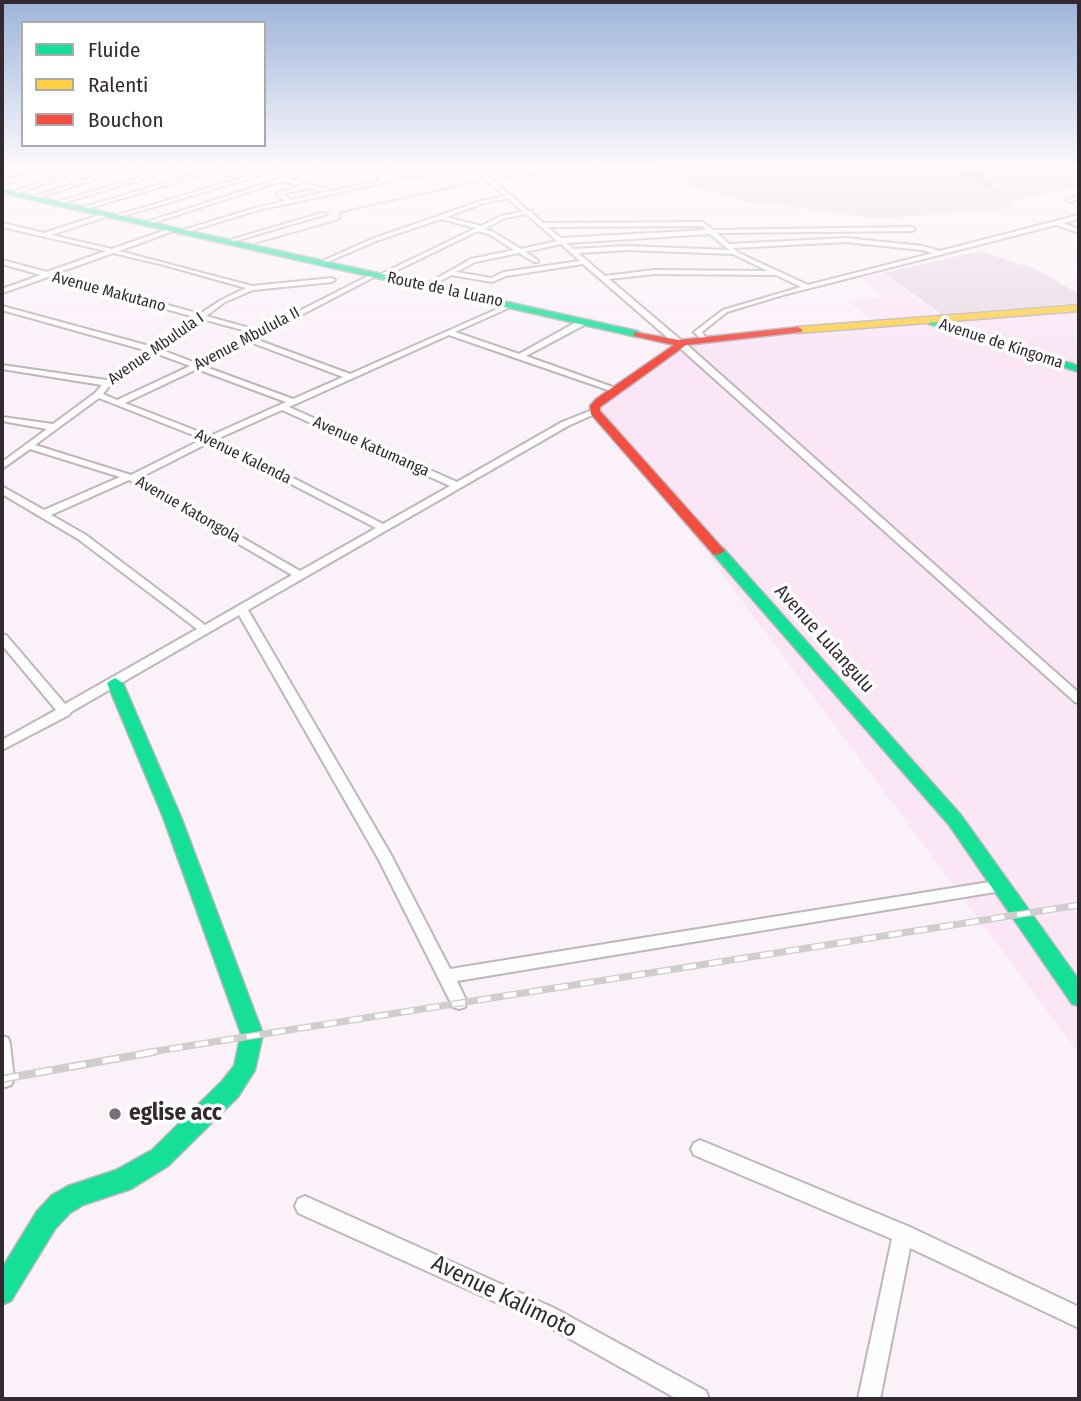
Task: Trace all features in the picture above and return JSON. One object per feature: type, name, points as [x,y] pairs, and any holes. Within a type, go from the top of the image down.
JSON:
[{"type":"street","points":[[24,230],[251,288]]},
{"type":"street","points":[[43,235],[59,230]]},
{"type":"street","points":[[226,242],[267,230]]},
{"type":"street","points":[[321,263],[404,230]]},
{"type":"street","name":"Avenue Mbulula II","points":[[119,401],[196,366],[257,332],[479,230]]},
{"type":"street","points":[[484,230],[536,261]]},
{"type":"street","points":[[550,230],[682,344],[1079,699]]},
{"type":"street","points":[[428,286],[473,260],[563,241],[711,232],[820,230]]},
{"type":"street","points":[[702,338],[698,332],[725,311],[1027,230]]},
{"type":"street","points":[[2,292],[111,251],[175,231]]},
{"type":"street","name":"Route de la Luano","points":[[175,231],[682,344]]},
{"type":"street","points":[[711,232],[734,252],[807,287]]},
{"type":"street","points":[[727,246],[851,240],[922,248],[940,253]]},
{"type":"street","points":[[573,251],[627,248],[734,252]]},
{"type":"street","name":"Avenue Makutano","points":[[2,262],[257,332]]},
{"type":"street","points":[[449,273],[492,280],[504,274],[585,262]]},
{"type":"street","points":[[443,264],[457,268]]},
{"type":"street","points":[[603,278],[654,272],[780,272]]},
{"type":"street","name":"Avenue Mbulula I","points":[[2,466],[98,395],[107,383],[223,301],[251,288],[332,280]]},
{"type":"street","points":[[46,513],[130,478],[210,439],[511,305]]},
{"type":"street","name":"Avenue Katumanga","points":[[2,308],[154,350],[294,402]]},
{"type":"street","points":[[2,746],[565,424],[595,412],[595,406],[682,344],[702,338],[1079,308]]},
{"type":"street","name":"Avenue de Kingoma","points":[[923,320],[1079,369]]},
{"type":"street","points":[[522,356],[583,322]]},
{"type":"street","points":[[450,333],[617,390]]},
{"type":"street","points":[[247,338],[351,377]]},
{"type":"street","points":[[2,367],[107,383]]},
{"type":"street","name":"Avenue Kalenda","points":[[98,395],[210,439],[384,528]]},
{"type":"street","name":"Avenue Katumanga","points":[[283,407],[459,486]]},
{"type":"street","name":"Avenue Lulangulu","points":[[595,412],[975,845],[1079,997]]},
{"type":"street","points":[[2,419],[53,427]]},
{"type":"street","name":"Avenue Katongola","points":[[28,446],[130,478],[301,576]]},
{"type":"street","points":[[2,490],[46,513],[205,630]]},
{"type":"street","points":[[242,610],[385,857],[459,1002]]},
{"type":"street","points":[[2,638],[65,712]]},
{"type":"street","points":[[2,1292],[46,1220],[61,1204],[77,1195],[122,1180],[149,1165],[214,1106],[242,1074],[252,1034],[168,806],[115,683]]},
{"type":"street","points":[[447,976],[1002,886]]},
{"type":"street","points":[[2,1044],[5,1079]]},
{"type":"street","points":[[700,1149],[903,1234],[1079,1318]]},
{"type":"street","name":"Avenue Kalimoto","points":[[305,1206],[547,1315],[698,1399]]},
{"type":"street","points":[[869,1399],[903,1234]]},
{"type":"shaded area","points":[[979,251],[1036,269],[1079,294],[1079,303],[941,314],[884,273]]},
{"type":"shaded area","points":[[884,273],[937,314],[870,320],[847,300],[882,297],[860,278]]},
{"type":"shaded area","points":[[1079,310],[1079,1054],[592,399],[694,337]]},
{"type":"waterway","points":[[254,244],[303,230]]},
{"type":"railway","points":[[144,1053],[1079,905]]},
{"type":"railway","points":[[2,1079],[154,1052]]},
{"type":"traffic: fast","points":[[177,230],[637,334]]},
{"type":"traffic: fast","points":[[932,322],[1079,369]]},
{"type":"traffic: fast","points":[[718,551],[955,820],[1079,997]]},
{"type":"traffic: fast","points":[[2,1292],[46,1220],[61,1204],[77,1195],[122,1180],[160,1158],[230,1089],[244,1070],[252,1034],[172,817],[115,683]]},
{"type":"traffic: slow","points":[[798,330],[1079,308]]},
{"type":"traffic: jam","points":[[637,334],[679,343],[798,330]]},
{"type":"traffic: jam","points":[[684,342],[600,401],[595,406],[595,412],[718,551]]},
{"type":"place","name":"eglise acc","points":[[115,1114]]}]
